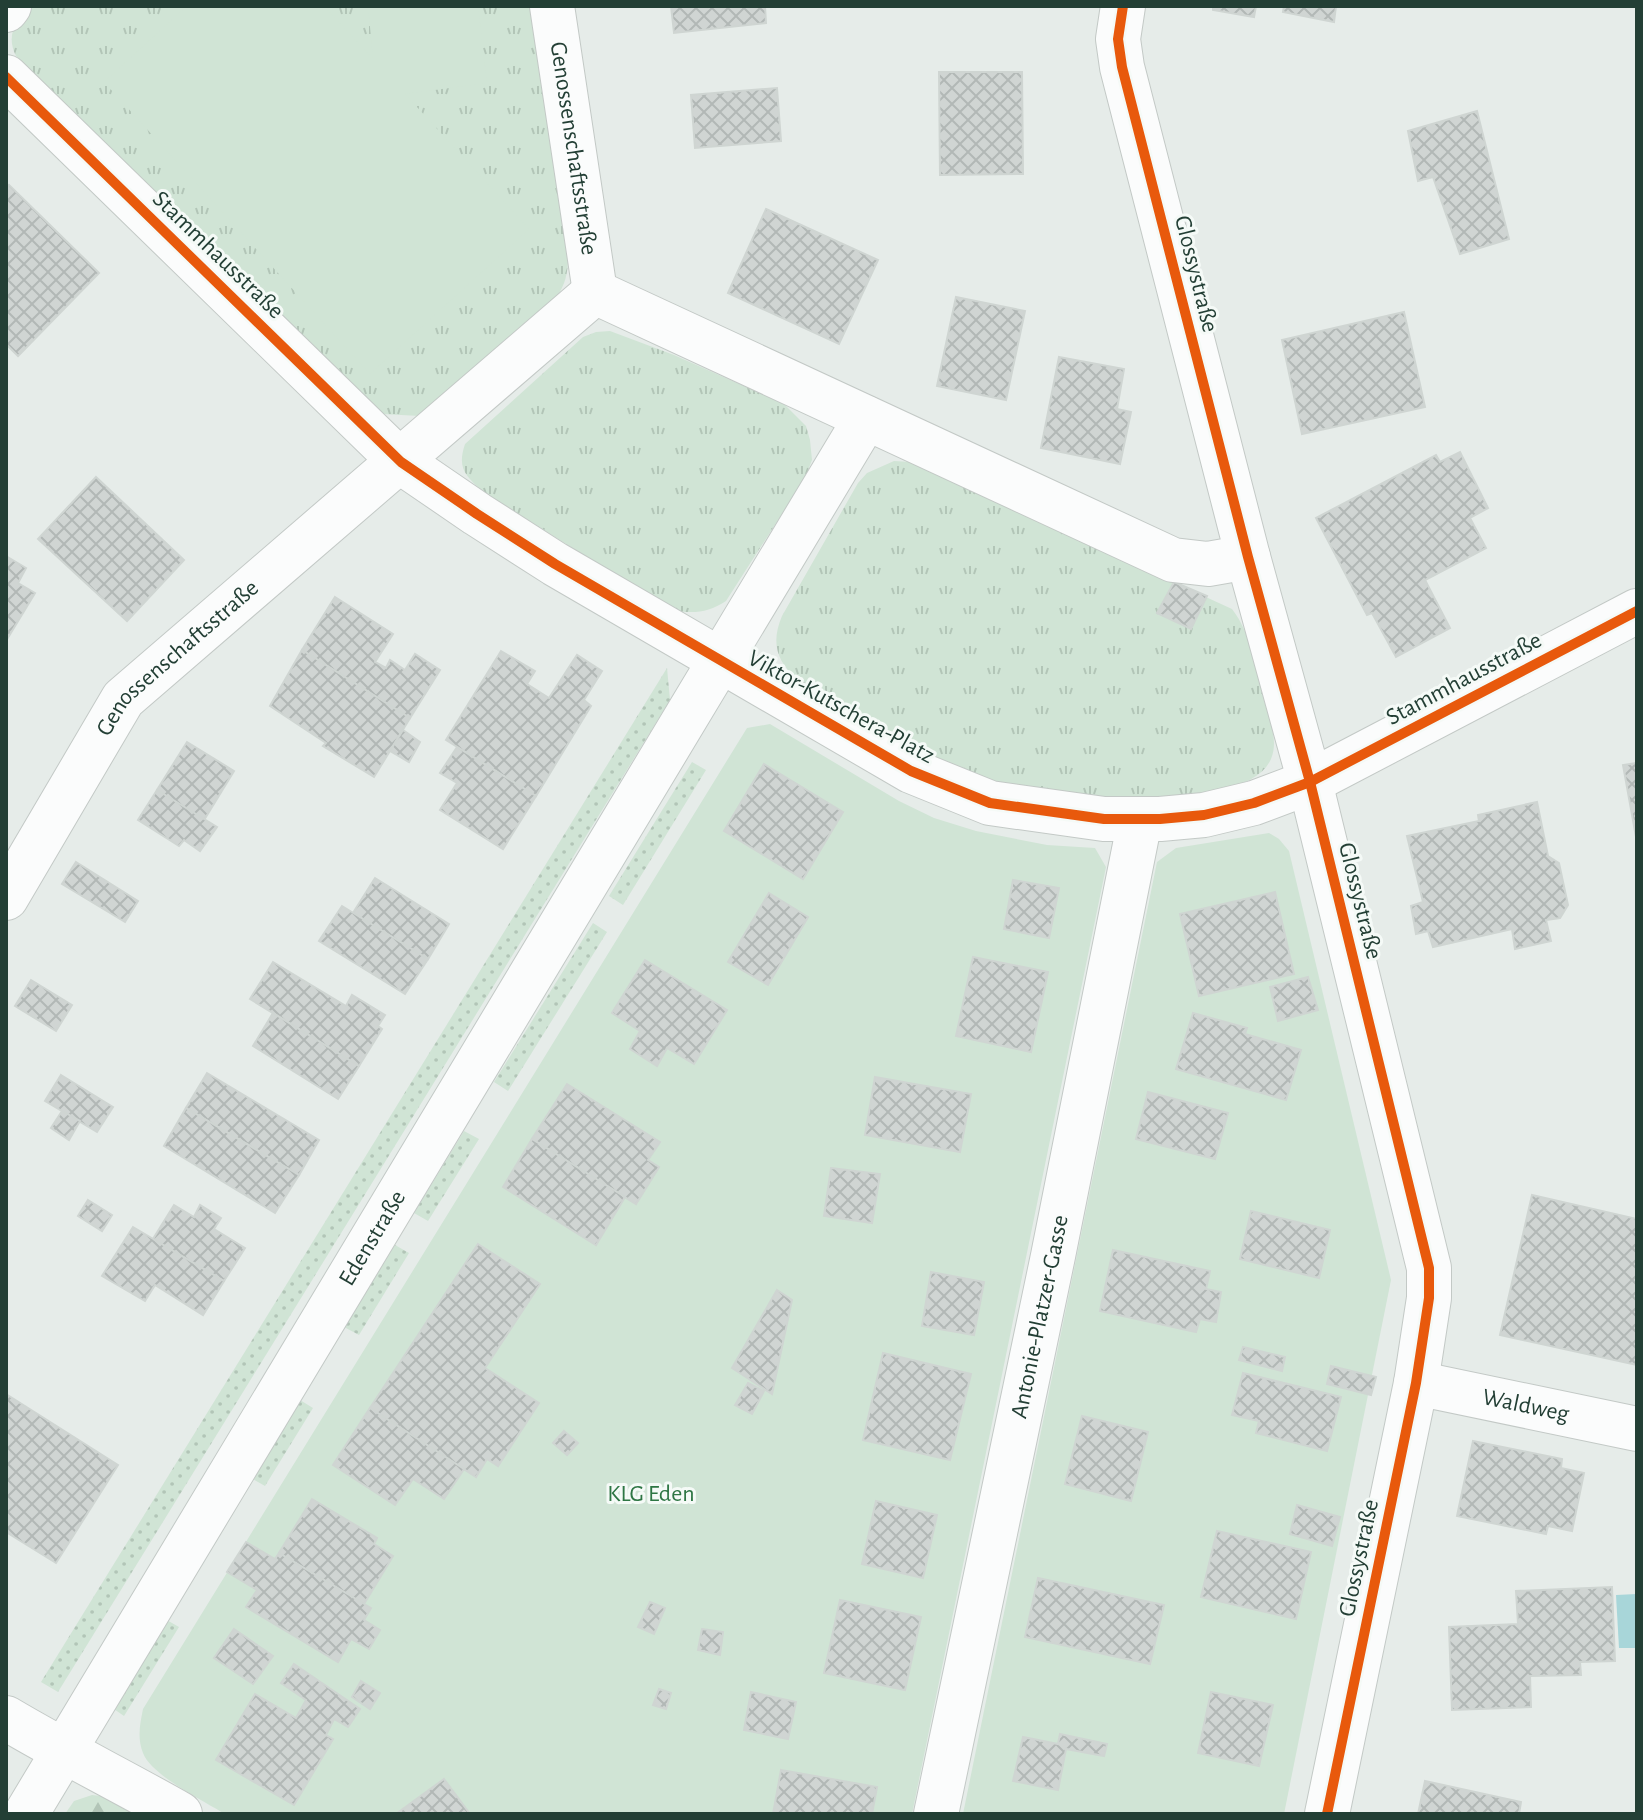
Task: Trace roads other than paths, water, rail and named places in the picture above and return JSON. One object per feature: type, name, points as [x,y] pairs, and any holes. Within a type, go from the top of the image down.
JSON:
[{"type":"street","name":"Genossenschaftsstraße","points":[[552,6],[595,292]]},
{"type":"street","name":"Glossystraße","points":[[1123,6],[1118,39],[1122,67],[1248,557],[1310,782],[1428,1259],[1429,1298],[1416,1383],[1327,1814]]},
{"type":"street","name":"Stammhausstraße","points":[[6,77],[401,462]]},
{"type":"street","points":[[401,462],[595,292],[1173,560],[1208,564],[1248,557]]},
{"type":"street","name":"Viktor-Kutschera-Platz","points":[[721,663],[866,418]]},
{"type":"street","name":"Genossenschaftsstraße","points":[[6,898],[123,699],[401,462]]},
{"type":"street","name":"Viktor-Kutschera-Platz","points":[[401,462],[542,556],[721,663],[911,771],[964,794],[990,803],[1048,813],[1140,820],[1181,818],[1228,810],[1310,782]]},
{"type":"street","name":"Stammhausstraße","points":[[1310,782],[1637,611]]},
{"type":"street","name":"Edenstraße","points":[[26,1814],[721,663]]},
{"type":"street","name":"Antonie-Platzer-Gasse","points":[[936,1814],[1053,1256],[1140,820]]},
{"type":"street","name":"Waldweg","points":[[1416,1383],[1637,1429]]},
{"type":"street","points":[[6,1718],[62,1752],[180,1814]]},
{"type":"water","points":[[1637,1594],[1637,1648],[1619,1648],[1616,1595]]},
{"type":"park label","name":"KLG Eden","points":[[651,1494]]}]
